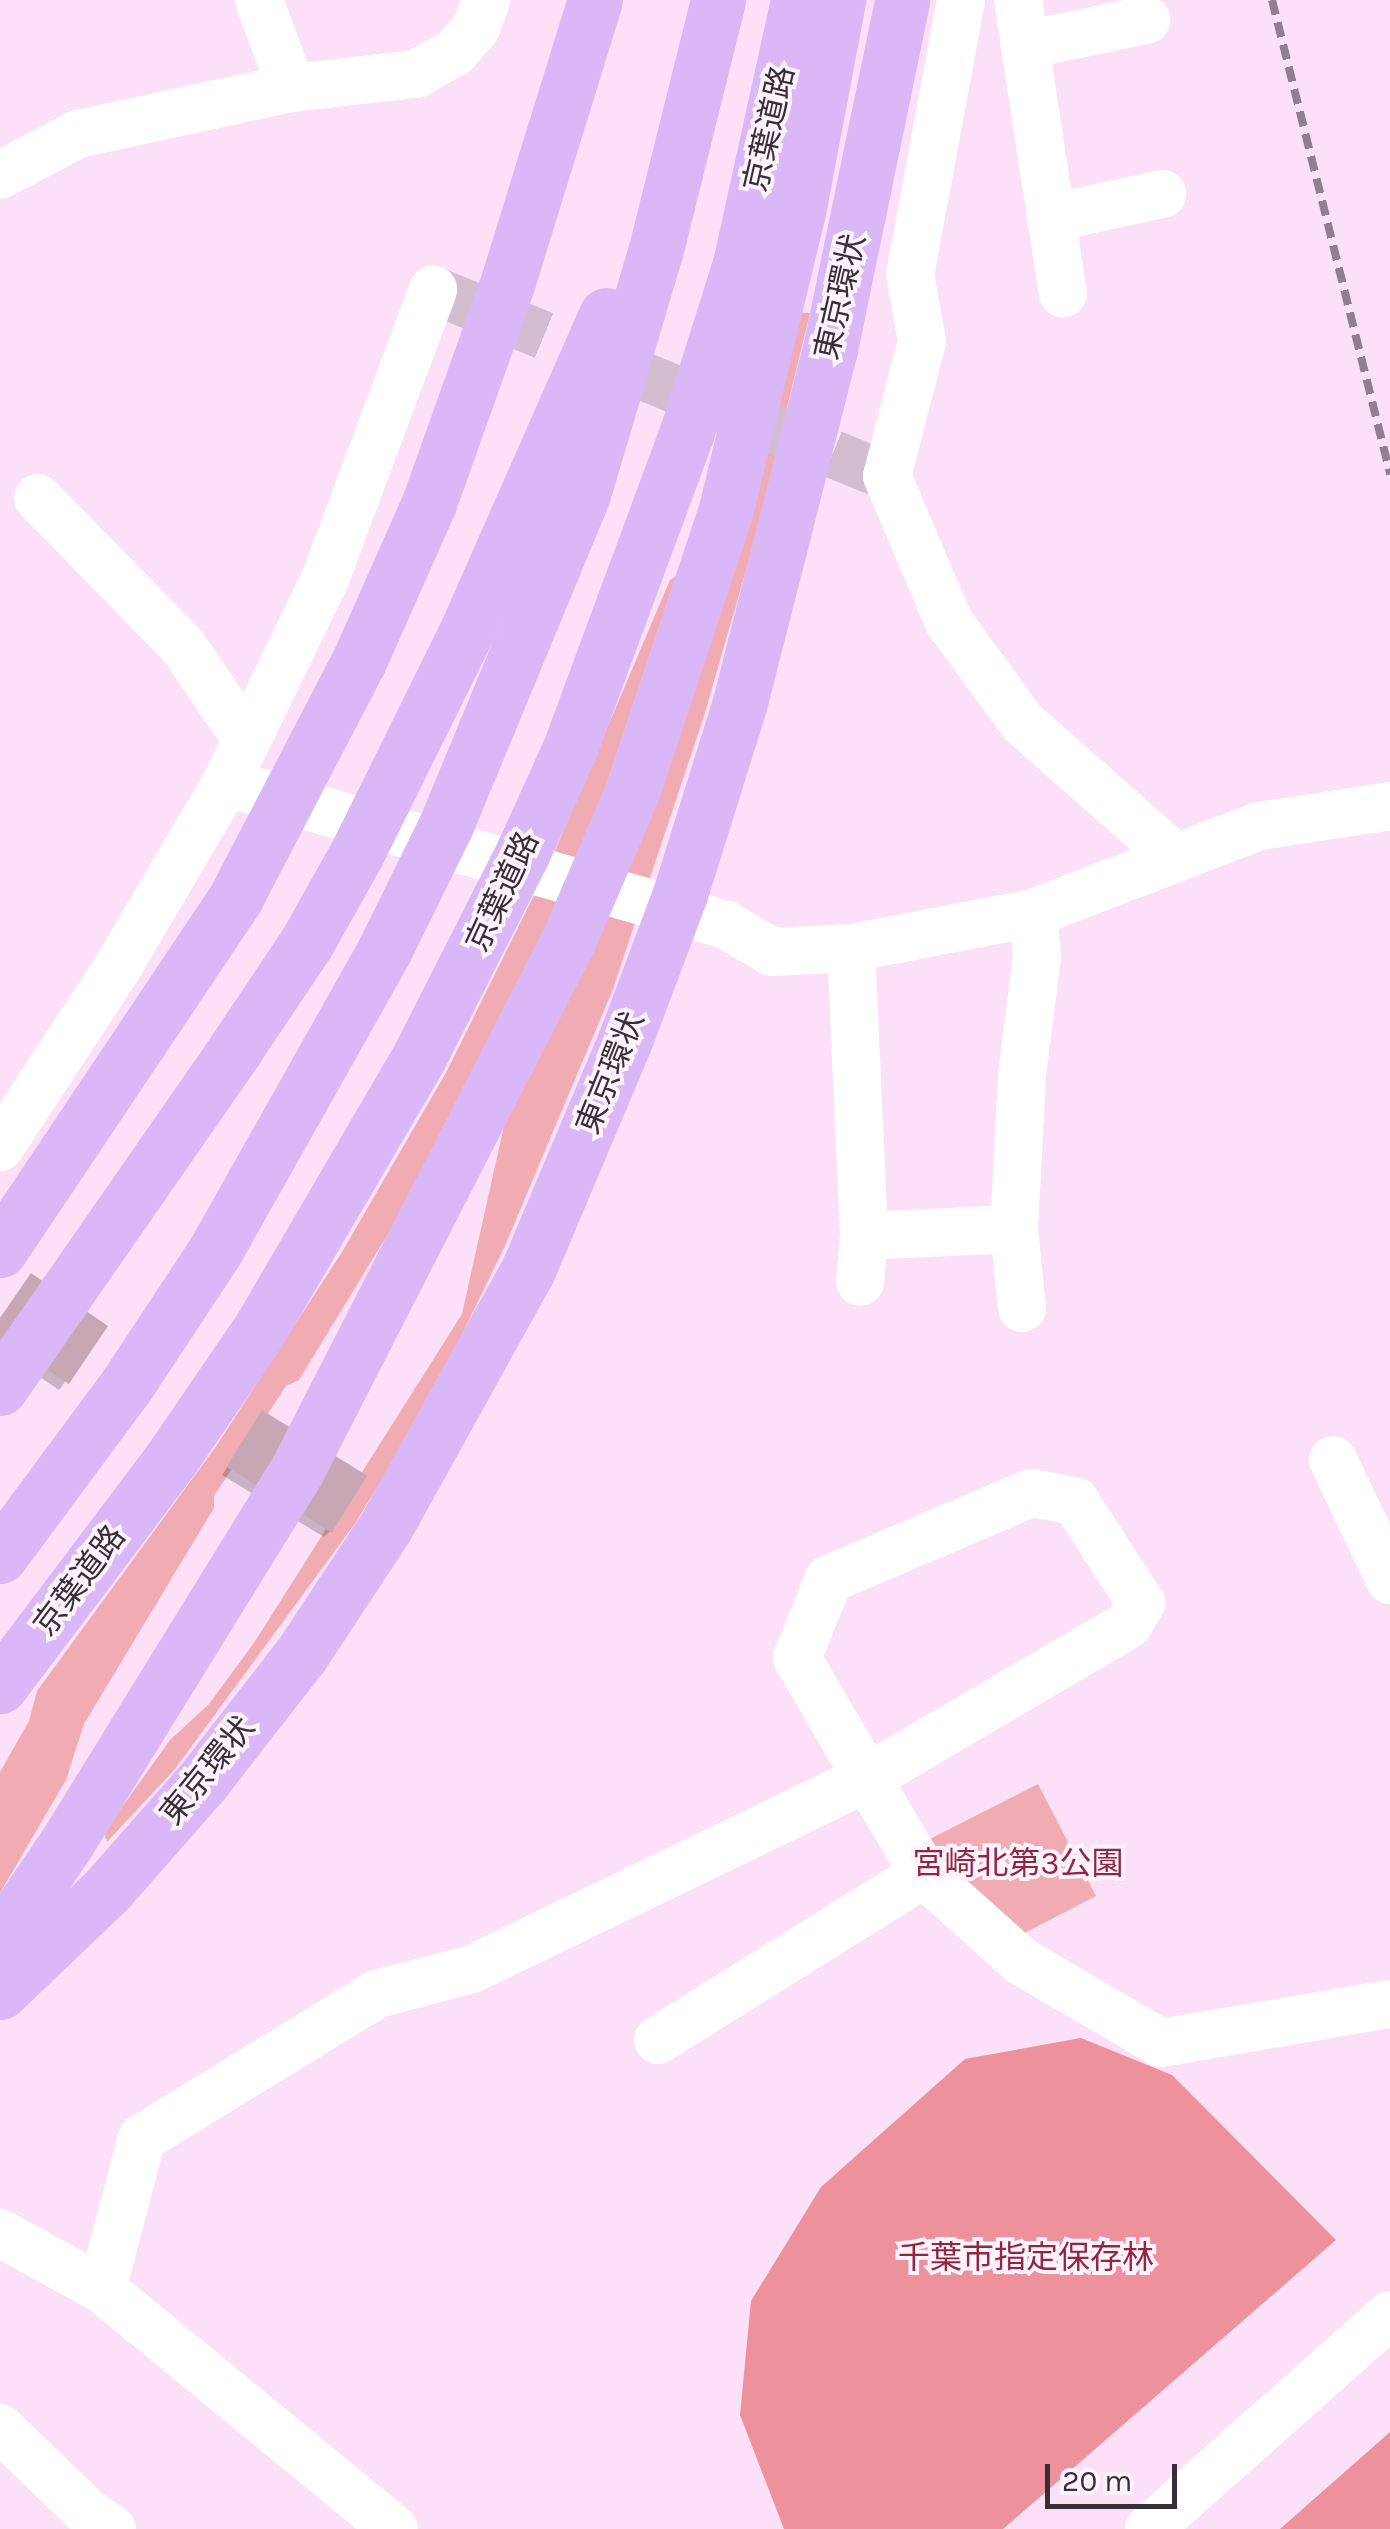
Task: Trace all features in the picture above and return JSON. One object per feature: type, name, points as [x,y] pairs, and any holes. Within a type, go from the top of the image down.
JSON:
[{"type":"highway","points":[[0,1250],[236,897],[359,662],[428,503],[501,299],[594,0]]},
{"type":"highway","points":[[0,1556],[126,1386],[215,1251],[384,951],[446,825],[543,599],[583,494],[656,253],[718,0]]},
{"type":"highway","name":"京葉道路","points":[[0,1686],[171,1460],[260,1329],[420,1055],[522,854],[570,748],[686,435],[740,264],[798,0]]},
{"type":"highway","points":[[0,1940],[66,1844],[297,1470],[577,920],[632,792],[726,509],[799,208],[838,0]]},
{"type":"highway","name":"東京環状","points":[[0,1992],[106,1890],[202,1782],[300,1655],[386,1526],[528,1270],[624,1044],[686,876],[740,706],[830,349],[902,0]]},
{"type":"highway","points":[[0,1388],[306,942],[357,853],[468,628],[606,315],[656,253]]},
{"type":"street","points":[[259,0],[291,88]]},
{"type":"street","points":[[0,175],[78,134],[291,88],[416,74],[454,52],[476,28],[486,0]]},
{"type":"street","points":[[961,0],[910,274],[922,342],[888,476],[949,622],[1024,723],[1174,856]]},
{"type":"street","points":[[1063,294],[1022,22],[1146,20]]},
{"type":"street","points":[[1051,218],[1162,194]]},
{"type":"street","points":[[0,1148],[116,970],[226,784],[245,737],[325,579],[433,290]]},
{"type":"street","points":[[38,498],[182,645],[245,737]]},
{"type":"street","points":[[226,784],[726,925],[772,952],[851,948],[1034,913],[1260,826],[1390,806]]},
{"type":"street","points":[[1022,1308],[1014,1229],[1022,1074],[1038,957],[1034,913]]},
{"type":"street","points":[[851,948],[862,1259],[1014,1229]]},
{"type":"street","points":[[1333,1460],[1390,1580]]},
{"type":"street","points":[[102,2289],[142,2138],[377,1994],[472,1969],[867,1778],[1128,1625],[1141,1603],[1075,1501],[1031,1494],[828,1579],[798,1658],[867,1778],[924,1874],[1021,1961],[1161,2043],[1390,2004]]},
{"type":"street","points":[[658,2040],[924,1874]]},
{"type":"street","points":[[0,2233],[102,2289],[394,2529]]},
{"type":"street","points":[[1150,2529],[1390,2315]]},
{"type":"street","points":[[0,2428],[88,2513],[112,2529]]},
{"type":"green space","points":[[793,312],[810,313],[757,532],[704,716],[613,989],[505,1246],[430,1400],[356,1522],[175,1769],[107,1842],[104,1832],[170,1740],[209,1704],[254,1643],[462,1314],[508,1108]]},
{"type":"green space","points":[[676,576],[589,836],[525,983],[405,1206],[299,1380],[286,1386],[214,1496],[214,1508],[84,1724],[66,1780],[0,1893],[0,1772],[29,1721],[37,1691],[217,1445],[342,1252],[447,1071],[549,865],[670,580]]},
{"type":"green space","name":"宮崎北第3公園","points":[[1038,1784],[1096,1896],[1013,1939],[922,1843]]},
{"type":"green space","name":"千葉市指定保存林","points":[[1081,2038],[1172,2075],[1336,2240],[1003,2529],[784,2529],[740,2415],[751,2301],[821,2187],[965,2059]]},
{"type":"green space","points":[[1390,2432],[1390,2529],[1280,2529]]},
{"type":"building","points":[[31,1273],[108,1326],[69,1384],[0,1338],[0,1318]]},
{"type":"building","points":[[262,1410],[367,1476],[332,1533],[226,1467]]},
{"type":"tunnel","points":[[433,290],[887,476]]},
{"type":"railway","points":[[1272,0],[1390,475]]}]
